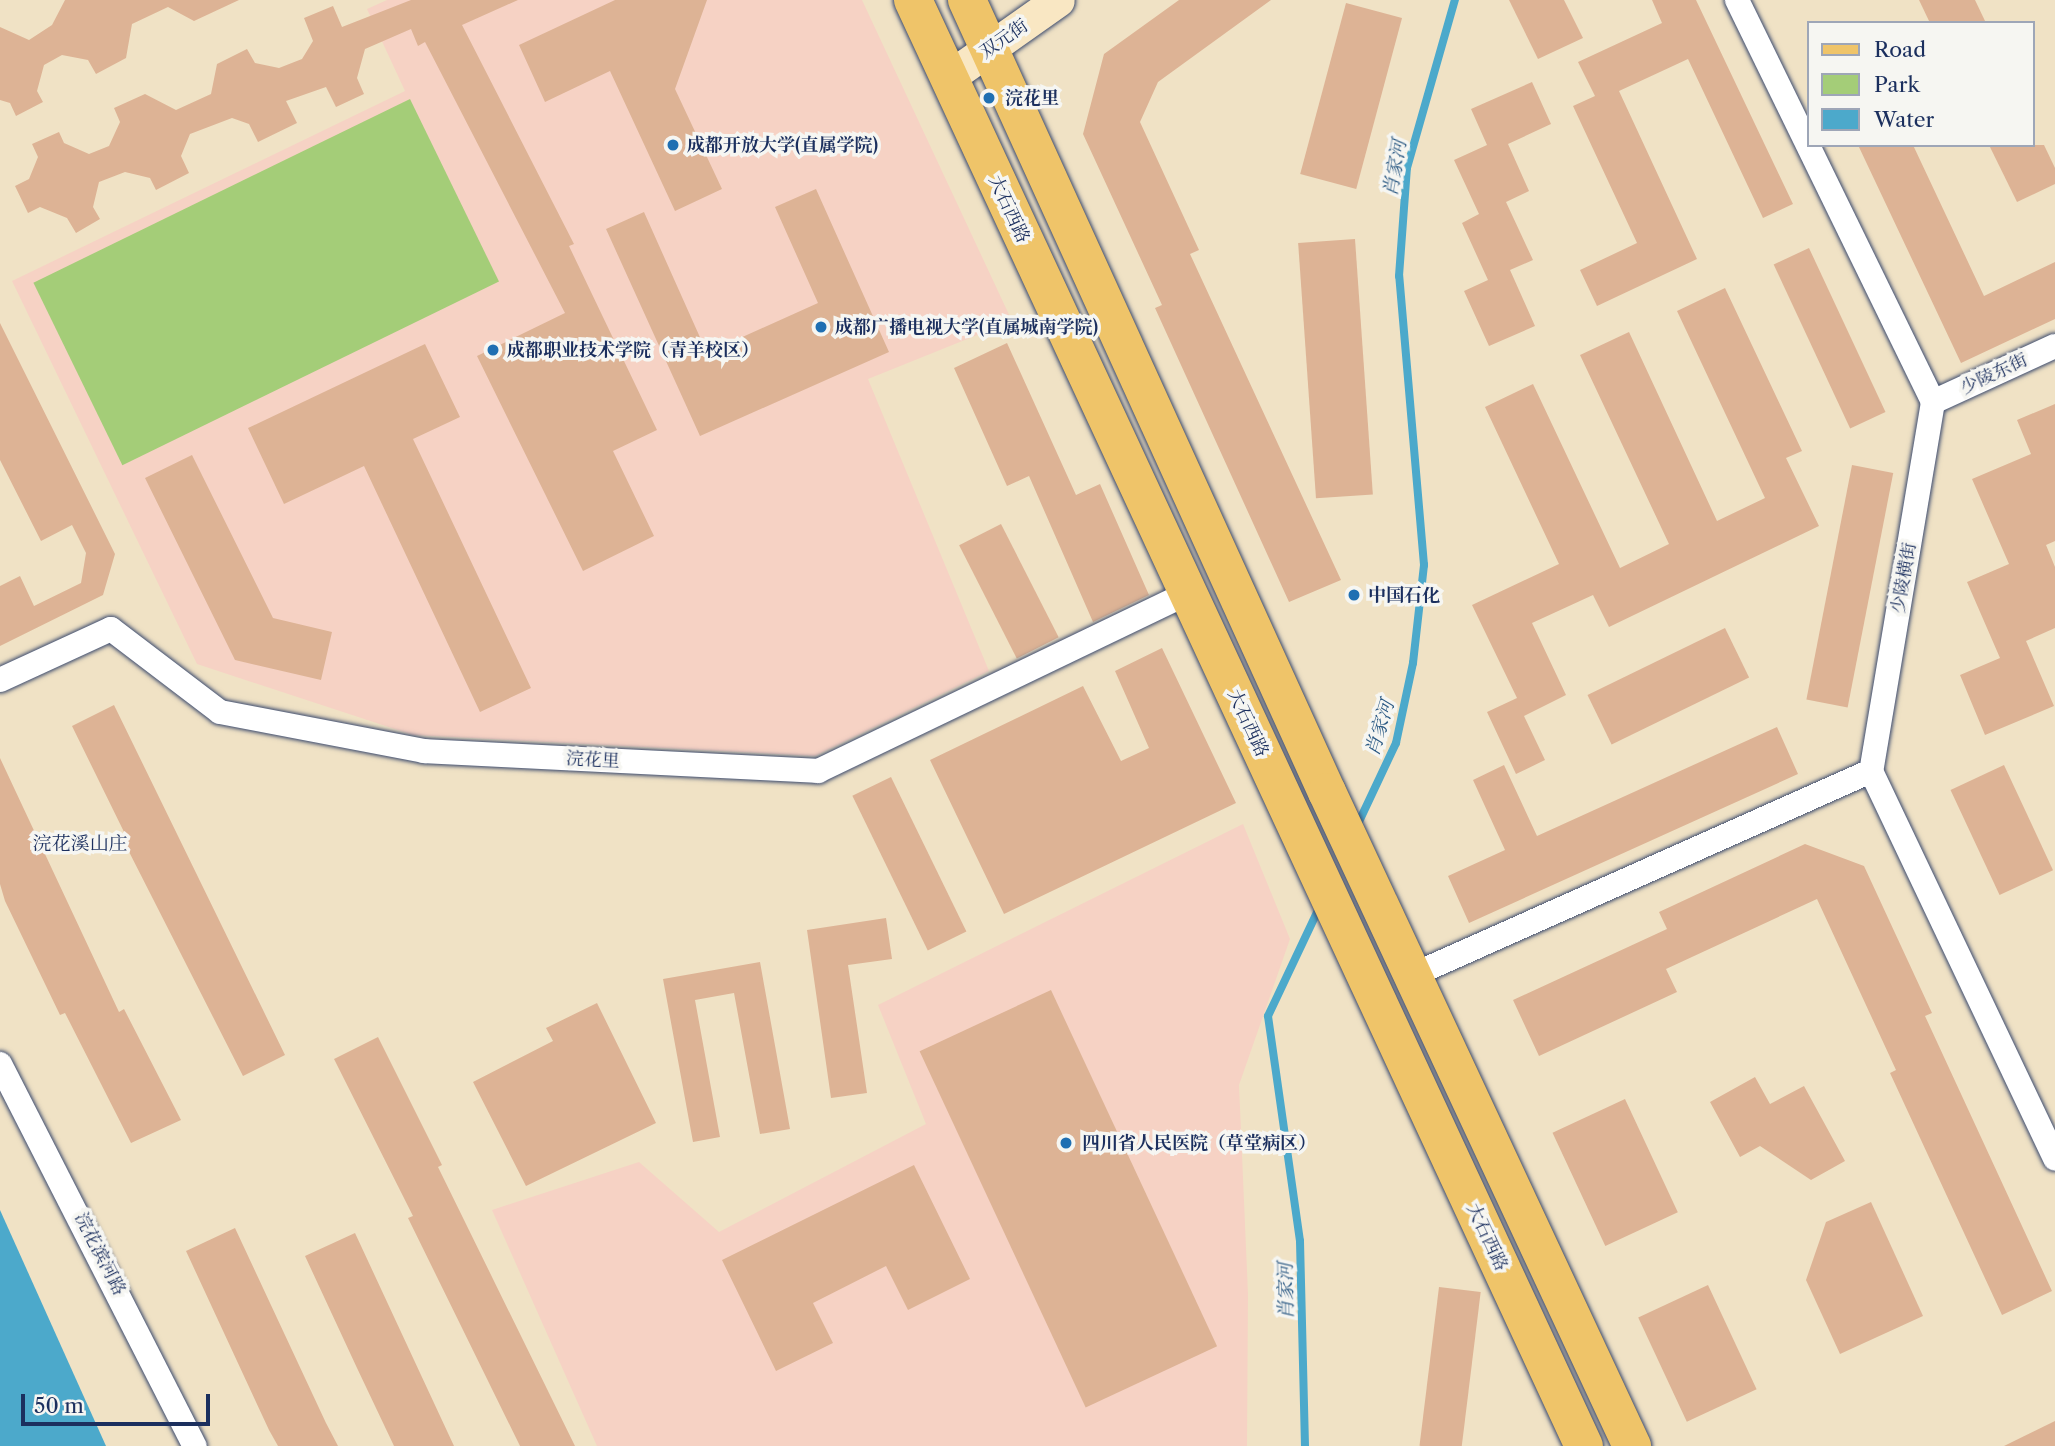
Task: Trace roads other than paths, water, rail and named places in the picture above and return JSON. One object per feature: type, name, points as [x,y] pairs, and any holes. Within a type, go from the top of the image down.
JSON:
[{"type":"main road","name":"大石西路","points":[[913,0],[1584,1446]]},
{"type":"main road","points":[[967,0],[1327,792],[1633,1446]]},
{"type":"main road","name":"双元街","points":[[949,77],[1058,0]]},
{"type":"street","points":[[1737,0],[1806,142]]},
{"type":"street","points":[[1809,147],[1933,402]]},
{"type":"street","name":"少陵东街","points":[[1933,402],[2055,346]]},
{"type":"street","name":"少陵横街","points":[[1871,772],[1933,402]]},
{"type":"street","name":"浣花里","points":[[0,680],[111,629],[220,712],[424,751],[818,771],[1188,593]]},
{"type":"street","points":[[1413,975],[1871,772],[2055,1159]]},
{"type":"street","name":"浣花滨河路","points":[[0,1064],[195,1446]]},
{"type":"water","points":[[0,1210],[106,1446],[0,1446]]},
{"type":"waterway","name":"肖家河","points":[[1356,828],[1396,743],[1413,663],[1424,565],[1399,276],[1407,168],[1455,0]]},
{"type":"waterway","name":"肖家河","points":[[1305,1446],[1300,1241],[1268,1016],[1320,906]]},
{"type":"place","name":"浣花里","points":[[989,98]]},
{"type":"place","name":"成都开放大学(直属学院)","points":[[673,145]]},
{"type":"place","name":"成都广播电视大学(直属城南学院)","points":[[821,327]]},
{"type":"place","name":"成都职业技术学院（青羊校区）","points":[[493,350]]},
{"type":"place","name":"中国石化","points":[[1354,595]]},
{"type":"place","name":"四川省人民医院（草堂病区）","points":[[1066,1143]]},
{"type":"district","name":"浣花溪山庄","points":[[80,844]]}]
